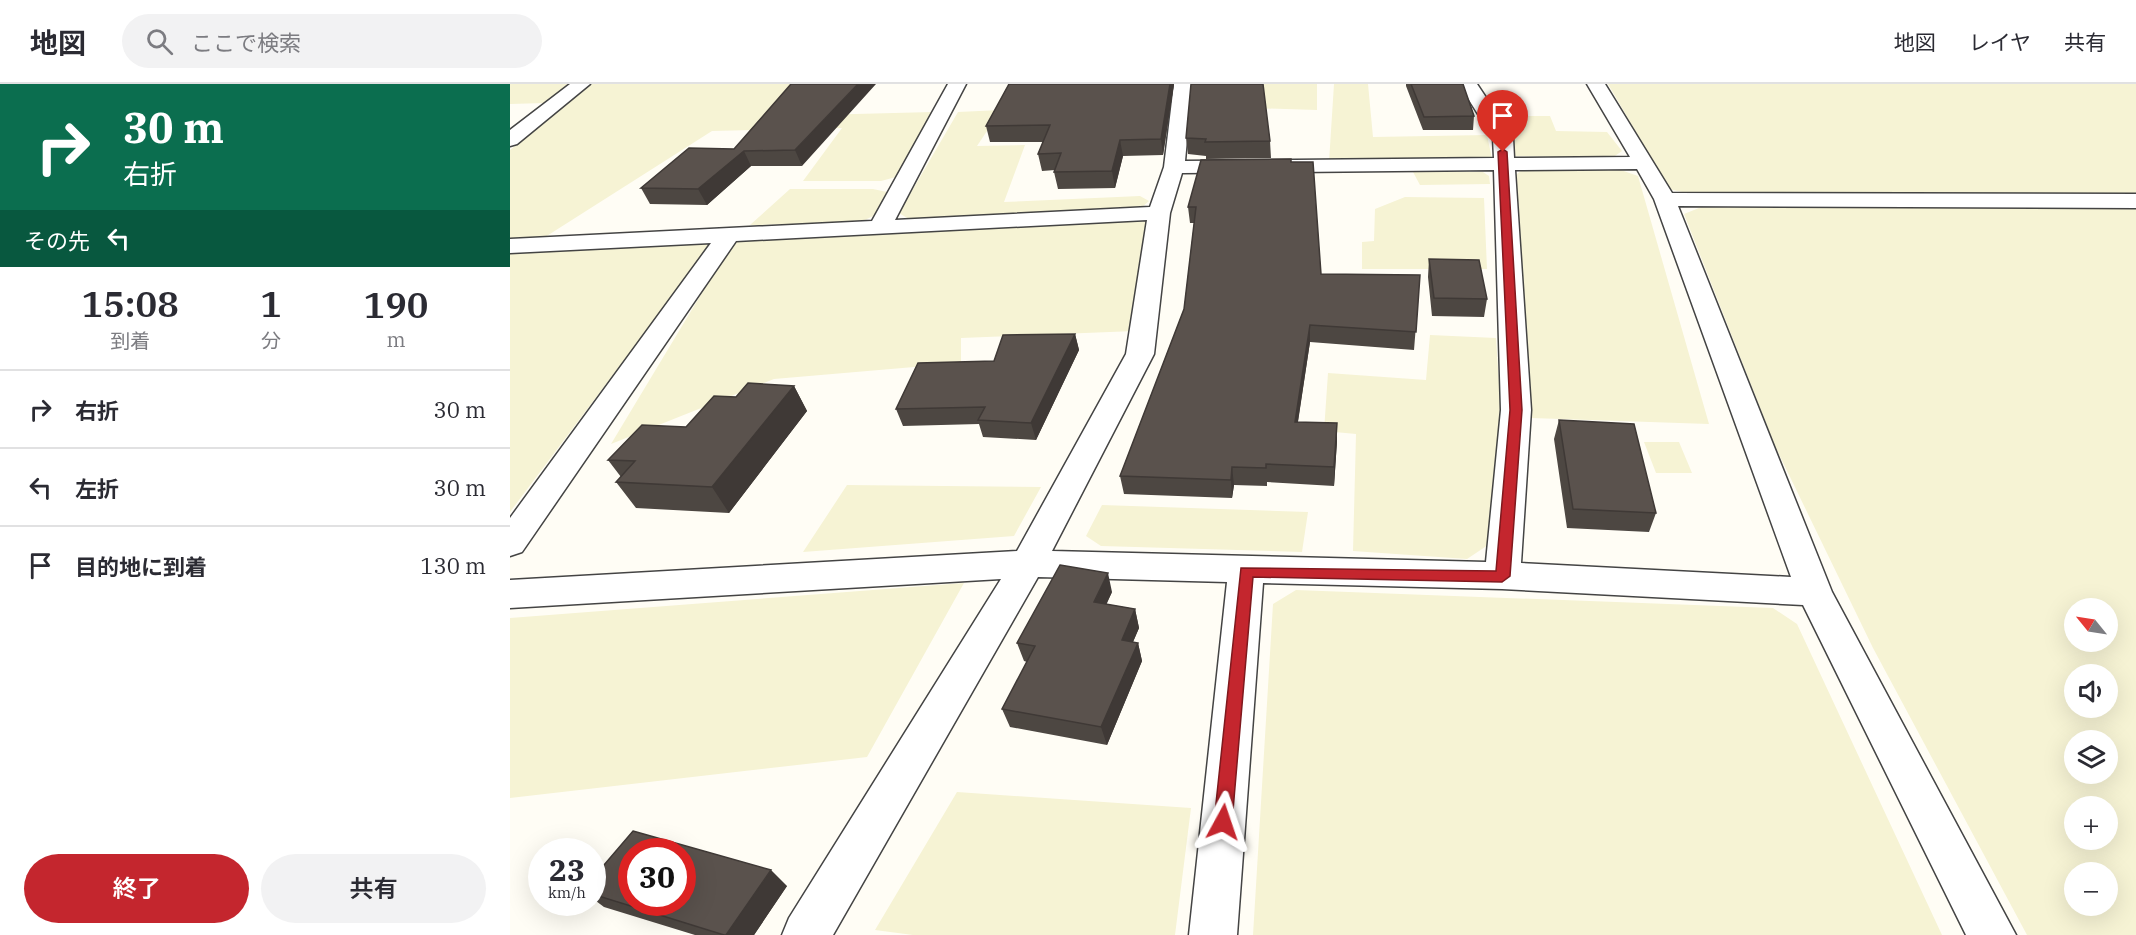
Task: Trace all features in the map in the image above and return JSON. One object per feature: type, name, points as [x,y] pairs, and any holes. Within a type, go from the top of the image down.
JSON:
[{"type":"street","points":[[510,140],[581,84]]},
{"type":"street","points":[[879,228],[957,84]]},
{"type":"street","points":[[806,935],[1028,564],[1140,354],[1159,213],[1174,167],[1183,84]]},
{"type":"street","points":[[1468,84],[1503,138],[1502,166],[1516,410],[1502,576]]},
{"type":"street","points":[[1596,84],[1665,199],[1814,592],[1992,935]]},
{"type":"street","points":[[1174,167],[1502,166],[1642,163]]},
{"type":"street","points":[[1665,199],[2136,201]]},
{"type":"street","points":[[510,246],[1159,213]]},
{"type":"street","points":[[510,543],[728,236]]},
{"type":"street","points":[[510,594],[1028,564],[1246,572],[1502,576],[1814,592]]},
{"type":"street","points":[[1213,935],[1246,572]]},
{"type":"shaded area","points":[[510,84],[568,84],[545,103],[510,104]]},
{"type":"shaded area","points":[[592,84],[806,84],[777,116],[933,112],[896,177],[881,181],[803,181],[842,128],[712,131],[542,239],[510,240],[510,150]]},
{"type":"shaded area","points":[[1250,84],[1317,84],[1317,110],[1249,108]]},
{"type":"shaded area","points":[[1334,84],[1368,84],[1373,137],[1487,135],[1492,159],[1329,162]]},
{"type":"shaded area","points":[[1608,84],[2136,84],[2136,194],[1691,194],[1669,189]]},
{"type":"shaded area","points":[[1001,110],[977,146],[1025,145],[1004,202],[1140,196],[1149,201],[1142,207],[1133,209],[909,219],[899,213],[958,112]]},
{"type":"shaded area","points":[[1492,116],[1550,116],[1556,131],[1607,132],[1622,151],[1612,158],[1513,156]]},
{"type":"shaded area","points":[[1615,168],[1638,176],[1709,424],[1531,418],[1512,178],[1522,170]]},
{"type":"shaded area","points":[[1413,172],[1483,172],[1489,176],[1490,184],[1420,185]]},
{"type":"shaded area","points":[[790,189],[873,189],[887,192],[875,215],[859,223],[750,225]]},
{"type":"shaded area","points":[[1405,197],[1484,198],[1487,269],[1362,269],[1362,242],[1374,241],[1375,209]]},
{"type":"shaded area","points":[[1704,206],[2136,206],[2136,935],[2027,935],[1873,648],[1775,446],[1684,214]]},
{"type":"shaded area","points":[[1149,220],[1135,331],[961,338],[961,363],[774,379],[611,444],[732,243],[744,239]]},
{"type":"shaded area","points":[[704,241],[709,247],[510,512],[510,250]]},
{"type":"shaded area","points":[[1430,335],[1496,338],[1502,429],[1488,545],[1467,559],[1353,551],[1356,434],[1324,431],[1328,373],[1426,380]]},
{"type":"shaded area","points":[[1644,442],[1679,442],[1692,473],[1656,473]]},
{"type":"shaded area","points":[[847,485],[1041,487],[1014,536],[803,552]]},
{"type":"shaded area","points":[[1102,505],[1308,512],[1302,552],[1101,546],[1086,536]]},
{"type":"shaded area","points":[[964,583],[867,757],[510,798],[510,618]]},
{"type":"shaded area","points":[[1296,590],[1773,608],[1797,624],[1942,935],[1253,935],[1273,604]]},
{"type":"shaded area","points":[[957,792],[1191,808],[1175,935],[913,935],[875,930]]},
{"type":"building","points":[[791,84],[858,84],[795,150],[744,151],[698,189],[641,188],[689,148],[734,149]]},
{"type":"building","points":[[1009,84],[1170,84],[1161,139],[1120,140],[1112,171],[1054,172],[1061,153],[1038,154],[1050,125],[986,126]]},
{"type":"building","points":[[1191,84],[1263,84],[1270,141],[1205,142],[1206,139],[1186,138]]},
{"type":"building","points":[[1411,84],[1463,84],[1474,116],[1424,117]]},
{"type":"building","points":[[1291,159],[1291,162],[1313,162],[1321,274],[1420,275],[1416,332],[1310,325],[1295,422],[1337,423],[1334,467],[1266,464],[1266,468],[1232,467],[1231,480],[1120,476],[1184,309],[1196,207],[1188,207],[1201,160]]},
{"type":"building","points":[[1429,259],[1479,260],[1487,299],[1434,298]]},
{"type":"building","points":[[1075,334],[1031,423],[978,420],[985,407],[896,409],[918,363],[994,361],[1003,335]]},
{"type":"building","points":[[748,383],[794,386],[712,487],[616,482],[635,461],[608,460],[642,425],[686,427],[714,396],[736,397]]},
{"type":"building","points":[[1559,420],[1634,424],[1656,513],[1573,509]]},
{"type":"building","points":[[1060,565],[1108,573],[1094,602],[1135,609],[1122,640],[1138,643],[1101,727],[1002,709],[1035,646],[1017,643]]},
{"type":"building","points":[[633,831],[658,838],[627,838]]},
{"type":"building","points":[[618,849],[618,902],[606,898],[606,863]]},
{"type":"building","points":[[696,849],[771,870],[724,935],[663,916],[696,916]]},
{"type":"route","points":[[1223,822],[1246,572],[1502,576],[1516,410],[1503,152]]}]
